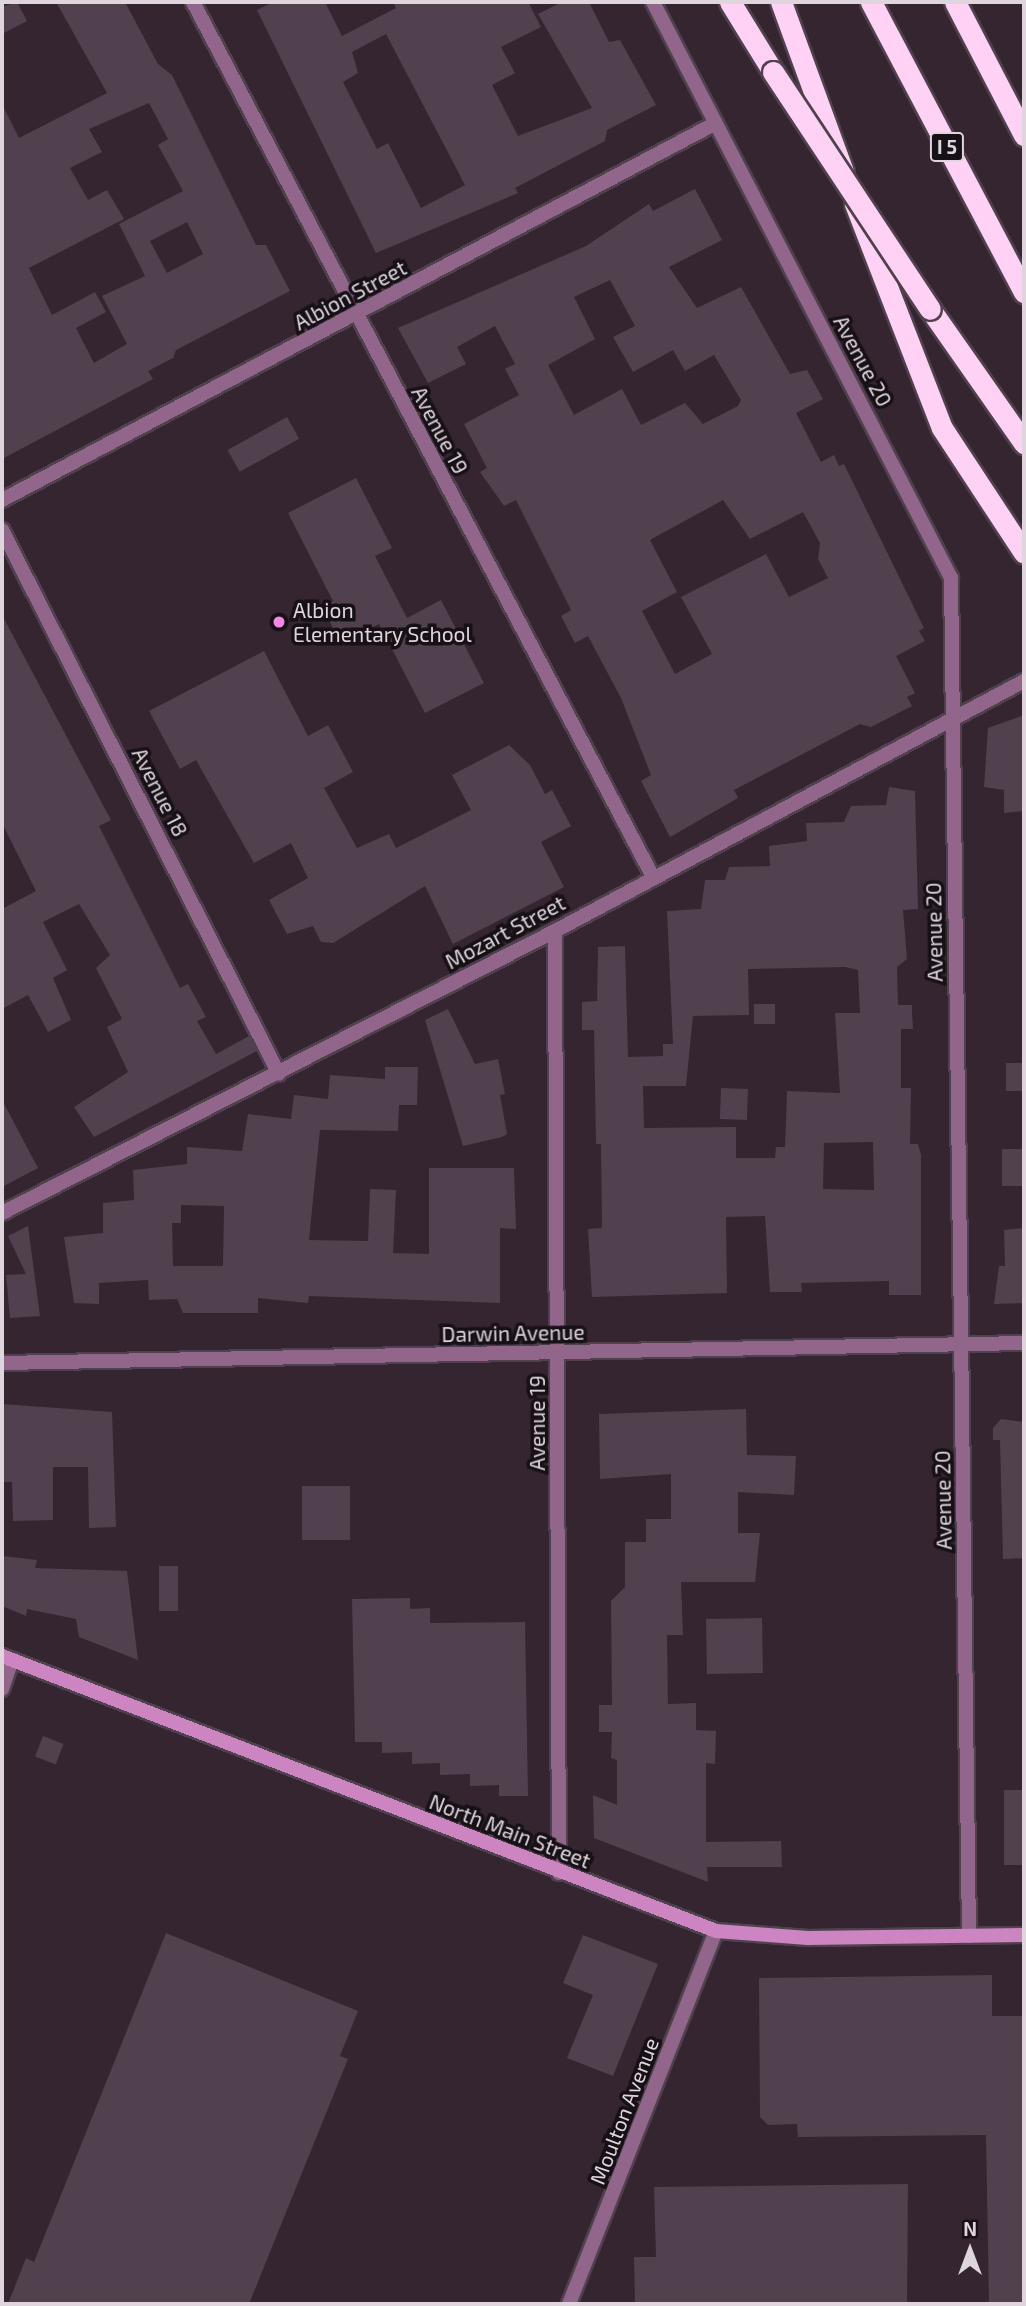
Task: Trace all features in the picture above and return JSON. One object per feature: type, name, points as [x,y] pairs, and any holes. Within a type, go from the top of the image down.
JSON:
[{"type":"highway","points":[[730,2],[930,309],[1024,443]]},
{"type":"highway","points":[[781,2],[942,428],[1024,553]]},
{"type":"highway","name":"I 5","points":[[870,2],[1024,292]]},
{"type":"highway","points":[[955,2],[1024,135]]},
{"type":"main road","name":"North Main Street","points":[[7,1658],[559,1873],[716,1931],[1024,1935]]},
{"type":"street","name":"Avenue 19","points":[[192,2],[653,877]]},
{"type":"street","name":"Avenue 20","points":[[653,2],[951,578],[969,1936]]},
{"type":"street","name":"Albion Street","points":[[2,500],[356,316],[716,123]]},
{"type":"street","name":"Avenue 18","points":[[2,530],[279,1073]]},
{"type":"street","name":"Mozart Street","points":[[2,1213],[555,931],[1024,681]]},
{"type":"street","name":"Avenue 19","points":[[555,931],[559,1873]]},
{"type":"street","name":"Darwin Avenue","points":[[2,1363],[1024,1343]]},
{"type":"street","points":[[2,1689],[7,1658]]},
{"type":"street","name":"Moulton Avenue","points":[[569,2304],[716,1931]]},
{"type":"building","points":[[17,2],[27,21],[2,34],[2,7]]},
{"type":"building","points":[[56,2],[125,2],[158,64],[172,75],[256,245],[266,245],[290,291],[176,350],[173,358],[148,371],[153,379],[2,459],[2,104],[19,138],[107,93]],"holes":[[[149,103],[168,139],[158,145],[183,191],[119,224],[145,276],[102,296],[127,344],[94,363],[76,328],[106,312],[95,292],[52,315],[29,268],[124,219],[107,190],[88,200],[70,168],[102,152],[89,129]],[[187,222],[203,254],[167,273],[150,241]]]},
{"type":"building","points":[[273,2],[325,2],[342,36],[396,8],[393,2],[528,2],[541,27],[501,47],[515,73],[492,85],[518,136],[592,108],[538,14],[562,2],[589,2],[609,42],[620,40],[656,105],[607,130],[605,141],[515,188],[518,193],[376,253],[257,10]],"holes":[[[386,34],[465,185],[421,208],[388,143],[377,149],[343,82],[358,73],[352,52]]]},
{"type":"building","points":[[695,189],[722,240],[669,267],[697,308],[741,287],[790,374],[807,370],[823,399],[796,413],[821,462],[834,455],[839,466],[844,464],[924,628],[919,631],[925,641],[896,656],[915,693],[907,697],[912,706],[871,727],[860,724],[734,790],[738,798],[670,837],[641,781],[651,775],[621,698],[588,636],[575,643],[561,616],[571,610],[516,500],[504,506],[480,472],[487,468],[464,424],[519,395],[505,369],[515,364],[495,326],[457,347],[466,364],[428,383],[398,328],[586,246],[649,204],[653,211]],"holes":[[[610,280],[635,326],[613,337],[633,372],[673,350],[685,371],[714,355],[741,400],[738,406],[703,424],[685,403],[641,425],[622,389],[574,415],[548,365],[595,339],[574,297]],[[723,500],[750,539],[803,512],[820,543],[818,559],[828,578],[789,597],[766,554],[681,597],[712,654],[675,674],[642,611],[677,592],[650,540]]]},
{"type":"building","points":[[287,417],[299,439],[240,472],[228,450]]},
{"type":"building","points":[[356,478],[392,548],[375,556],[407,618],[441,600],[484,683],[425,713],[379,624],[341,644],[322,606],[333,601],[288,513]]},
{"type":"building","points":[[2,615],[111,820],[99,826],[180,988],[188,984],[206,1017],[197,1021],[216,1054],[249,1036],[257,1051],[94,1137],[74,1107],[128,1072],[107,1027],[122,1019],[96,968],[110,955],[79,904],[43,922],[67,970],[53,978],[71,1020],[48,1032],[28,995],[2,1009],[2,909],[36,891],[2,823]]},
{"type":"building","points":[[264,651],[308,736],[328,725],[353,772],[324,788],[357,848],[389,834],[396,848],[471,810],[452,775],[509,745],[530,765],[545,794],[552,790],[571,826],[541,842],[564,887],[453,944],[425,886],[333,943],[321,942],[313,926],[287,934],[269,900],[308,878],[291,843],[254,863],[196,760],[180,769],[149,711]]},
{"type":"building","points":[[1024,715],[1024,811],[1004,813],[1004,790],[984,787],[988,728]]},
{"type":"building","points":[[889,787],[915,791],[918,909],[903,910],[907,959],[897,967],[898,1005],[912,1005],[913,1029],[901,1029],[901,1088],[911,1088],[910,1144],[918,1144],[921,1155],[921,1295],[889,1295],[889,1281],[801,1283],[802,1292],[770,1292],[765,1216],[726,1217],[727,1293],[592,1297],[588,1229],[602,1228],[601,1144],[596,1144],[594,1030],[582,1030],[582,1002],[597,1001],[598,947],[625,946],[628,1057],[663,1056],[663,1044],[673,1044],[667,911],[701,909],[705,880],[725,880],[729,867],[770,866],[769,846],[807,841],[806,823],[844,822],[851,806],[886,805]],"holes":[[[845,967],[858,970],[860,1013],[835,1013],[840,1093],[787,1091],[785,1147],[776,1147],[775,1158],[736,1158],[736,1127],[644,1128],[643,1086],[686,1086],[693,1016],[749,1015],[748,969]],[[873,1142],[874,1190],[823,1189],[824,1143]]]},
{"type":"building","points":[[754,1004],[775,1004],[775,1024],[754,1024]]},
{"type":"building","points":[[448,1009],[475,1064],[498,1059],[505,1094],[500,1095],[507,1134],[502,1137],[463,1146],[425,1020]]},
{"type":"building","points":[[1006,1063],[1024,1063],[1024,1091],[1006,1091]]},
{"type":"building","points":[[385,1067],[418,1067],[417,1105],[399,1105],[398,1131],[320,1130],[309,1240],[368,1241],[370,1189],[396,1190],[393,1253],[429,1254],[429,1168],[514,1168],[516,1229],[500,1228],[500,1303],[309,1296],[308,1303],[258,1298],[258,1313],[183,1313],[177,1299],[149,1300],[148,1280],[99,1283],[99,1304],[74,1303],[64,1237],[103,1233],[103,1203],[134,1200],[133,1170],[187,1164],[187,1147],[242,1151],[248,1114],[291,1119],[294,1095],[328,1099],[330,1075],[385,1079]],"holes":[[[181,1205],[224,1206],[223,1266],[173,1266],[172,1223],[181,1223]]]},
{"type":"building","points":[[721,1088],[748,1089],[747,1120],[720,1119]]},
{"type":"building","points":[[2,1100],[38,1168],[2,1187]]},
{"type":"building","points":[[1002,1149],[1024,1149],[1024,1186],[1002,1186]]},
{"type":"building","points":[[28,1226],[40,1316],[10,1318],[6,1275],[26,1274],[8,1236]]},
{"type":"building","points":[[1024,1228],[1024,1303],[994,1304],[999,1266],[1005,1266],[1004,1230]]},
{"type":"building","points":[[2,1404],[112,1412],[116,1527],[89,1528],[88,1467],[53,1467],[53,1520],[13,1521],[12,1482],[2,1482]]},
{"type":"building","points":[[746,1409],[747,1455],[796,1456],[794,1495],[738,1492],[738,1533],[760,1533],[755,1582],[681,1582],[683,1635],[667,1635],[668,1704],[696,1703],[696,1730],[716,1731],[715,1764],[706,1763],[706,1842],[781,1841],[782,1867],[707,1867],[708,1882],[594,1838],[593,1795],[617,1805],[617,1760],[611,1758],[612,1732],[599,1732],[599,1705],[612,1705],[611,1601],[625,1587],[625,1542],[646,1542],[646,1519],[671,1519],[671,1474],[600,1479],[599,1414]]},
{"type":"building","points":[[1001,1419],[1024,1422],[1024,1558],[1003,1559],[1000,1440],[993,1440],[993,1428]]},
{"type":"building","points":[[302,1486],[350,1486],[350,1540],[302,1540]]},
{"type":"building","points":[[2,1556],[37,1560],[35,1568],[127,1571],[138,1660],[79,1637],[76,1619],[27,1609],[26,1616],[2,1606]]},
{"type":"building","points":[[159,1566],[178,1566],[178,1611],[159,1611]]},
{"type":"building","points":[[410,1598],[410,1609],[430,1608],[430,1623],[525,1622],[528,1796],[499,1796],[499,1785],[470,1786],[470,1774],[440,1775],[440,1763],[412,1764],[412,1752],[382,1753],[382,1742],[355,1742],[352,1599]]},
{"type":"building","points":[[762,1618],[763,1673],[707,1674],[706,1619]]},
{"type":"building","points":[[43,1736],[64,1744],[56,1764],[35,1757]]},
{"type":"building","points":[[1004,1790],[1024,1790],[1024,1865],[1004,1865]]},
{"type":"building","points":[[166,1933],[358,2011],[340,2056],[348,2059],[249,2304],[8,2304],[26,2258],[34,2262]]},
{"type":"building","points":[[583,1935],[658,1964],[613,2076],[567,2058],[593,1995],[563,1983]]},
{"type":"building","points":[[992,1975],[992,2016],[1024,2016],[1024,2304],[989,2304],[986,2135],[798,2137],[797,2124],[768,2125],[760,2117],[759,1978]]},
{"type":"building","points":[[908,2184],[907,2304],[635,2304],[634,2257],[656,2257],[654,2187]]},
{"type":"place","name":"Albion Elementary School","points":[[279,622]]}]
